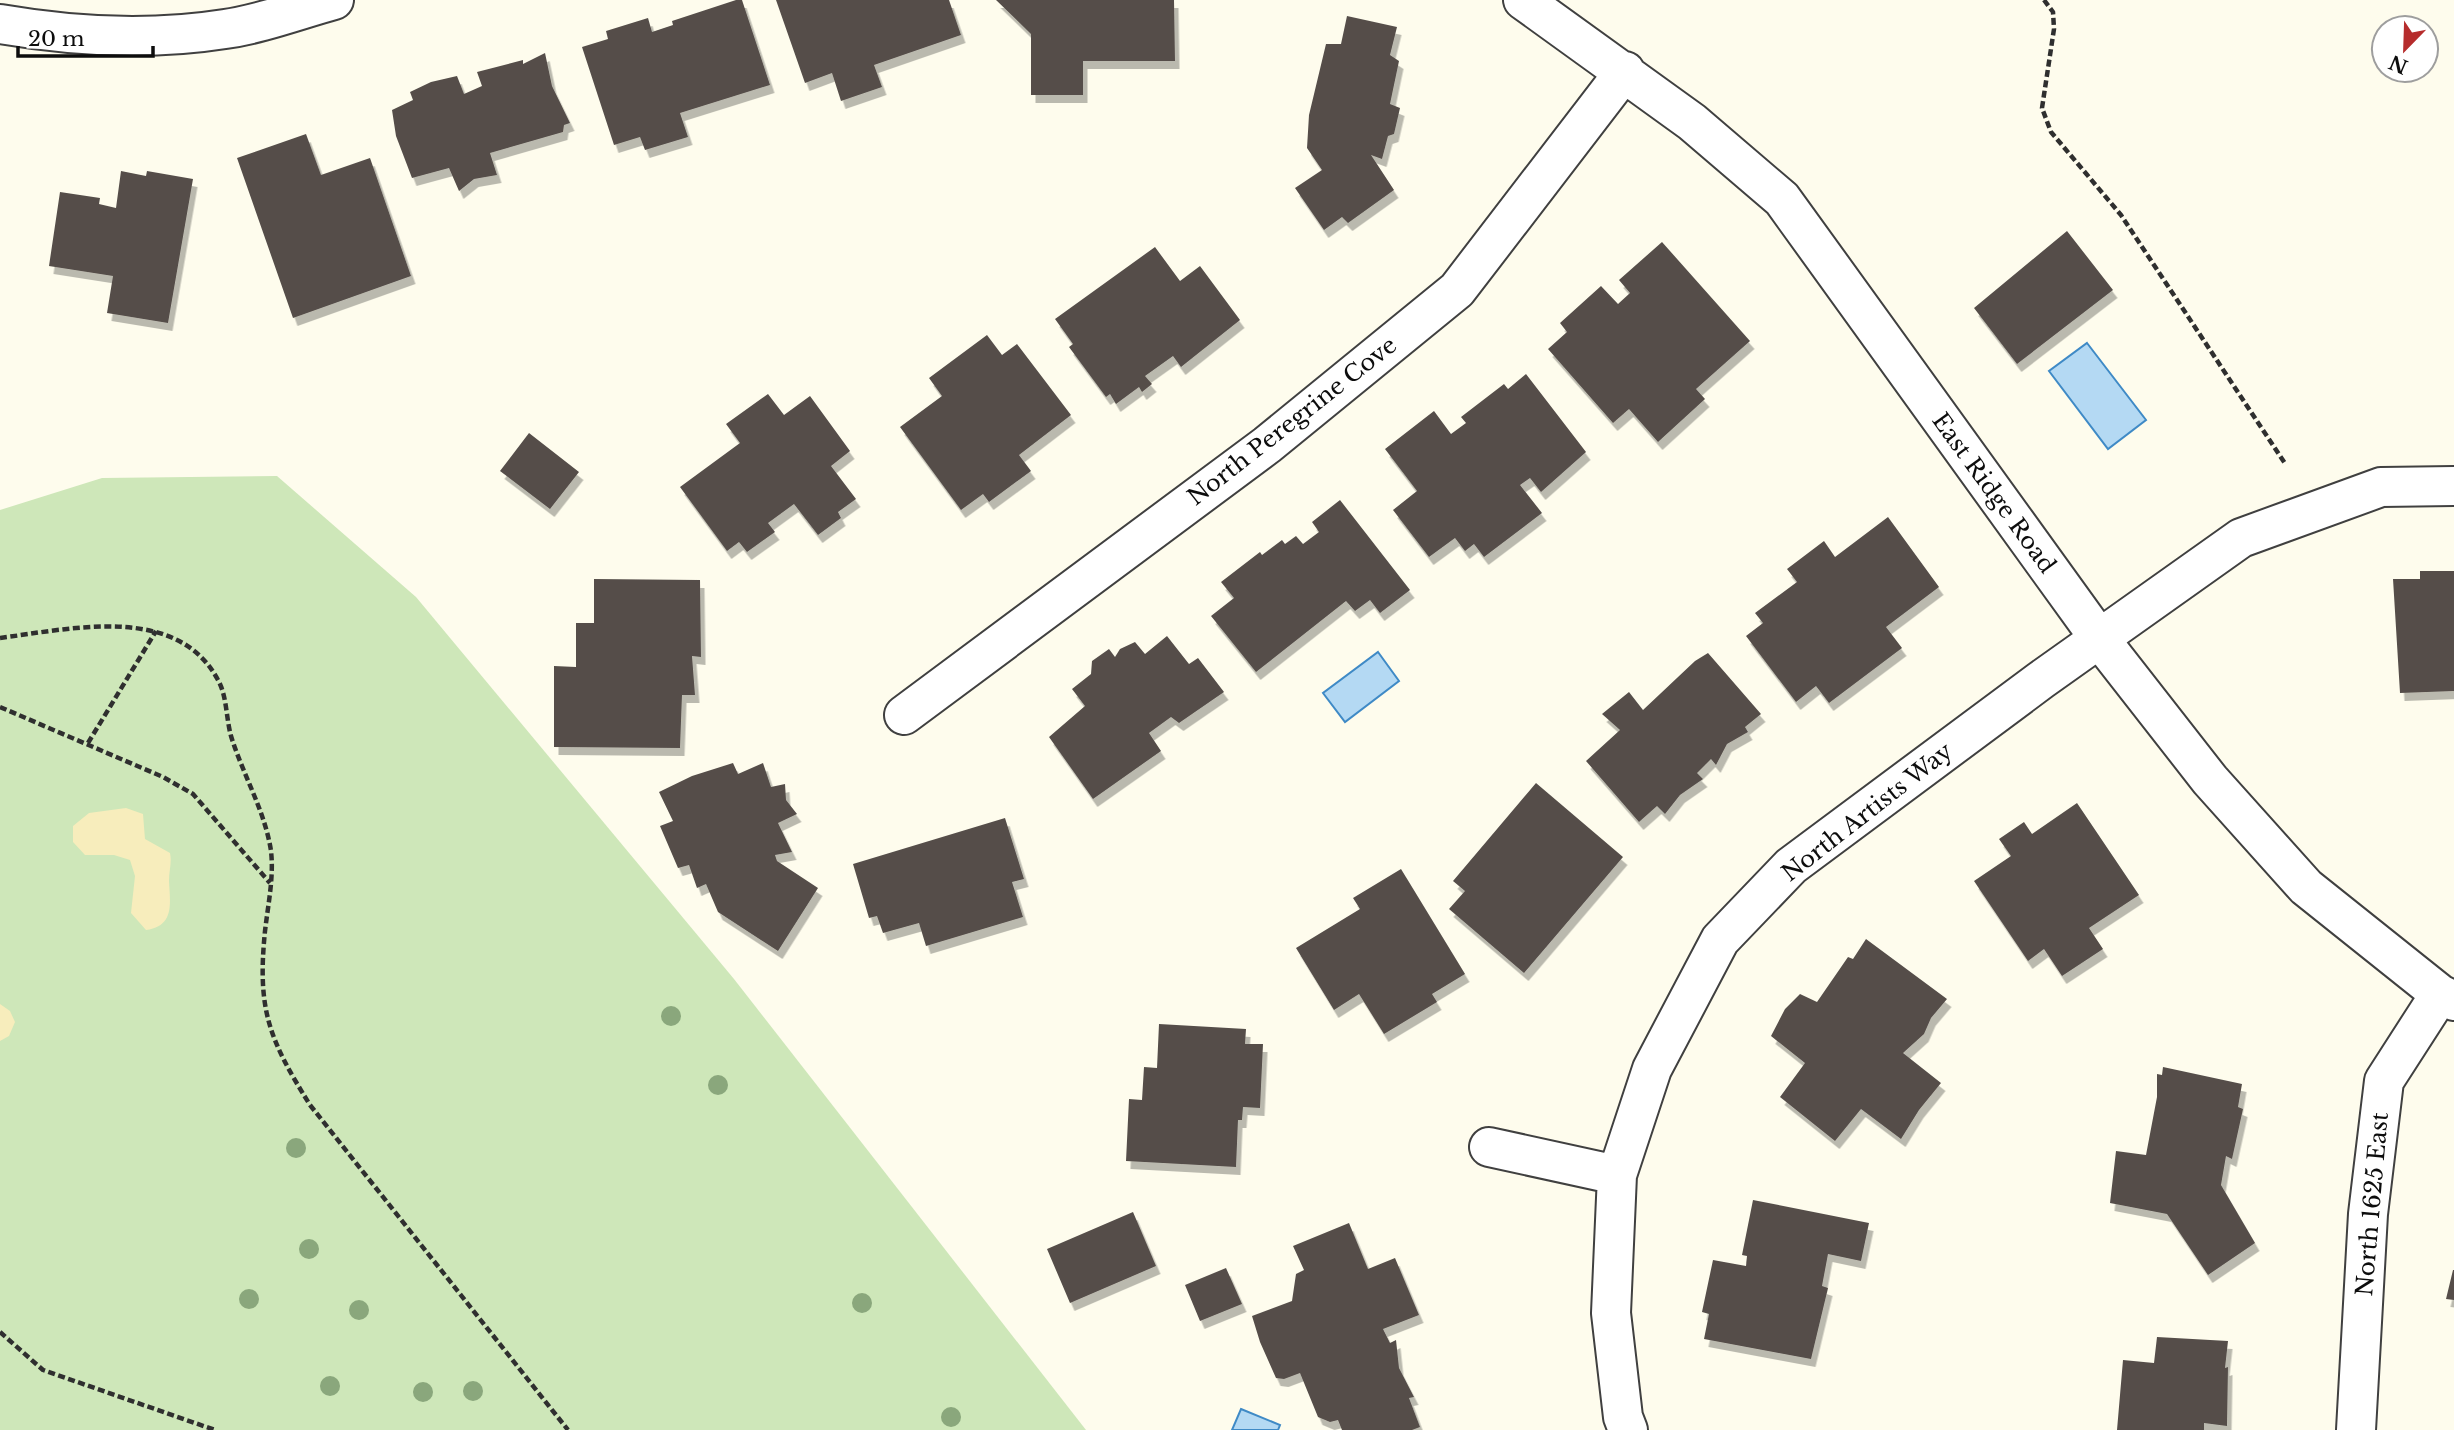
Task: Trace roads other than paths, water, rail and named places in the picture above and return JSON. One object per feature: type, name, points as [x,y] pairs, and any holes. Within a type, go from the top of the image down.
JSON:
[{"type":"street","points":[[0,24],[45,32],[138,38],[226,29],[334,0]]},
{"type":"street","name":"East Ridge Road","points":[[1523,0],[1625,71],[1692,122],[1782,199],[2099,638],[2210,780],[2306,887],[2447,998]]},
{"type":"street","name":"North Peregrine Cove","points":[[905,715],[1267,445],[1457,290],[1625,71]]},
{"type":"street","name":"North Artists Way","points":[[1628,1430],[1623,1416],[1611,1313],[1617,1175],[1652,1069],[1720,940],[1791,866],[2099,638],[2241,538],[2381,487],[2454,486]]},
{"type":"street","name":"North 1625 East","points":[[2356,1430],[2368,1214],[2384,1081],[2447,998]]},
{"type":"street","points":[[1489,1146],[1617,1175]]},
{"type":"water","points":[[2087,343],[2146,420],[2108,449],[2049,371]]},
{"type":"water","points":[[1378,652],[1399,681],[1345,722],[1323,693]]},
{"type":"water","points":[[1241,1409],[1280,1425],[1278,1430],[1232,1430]]}]
